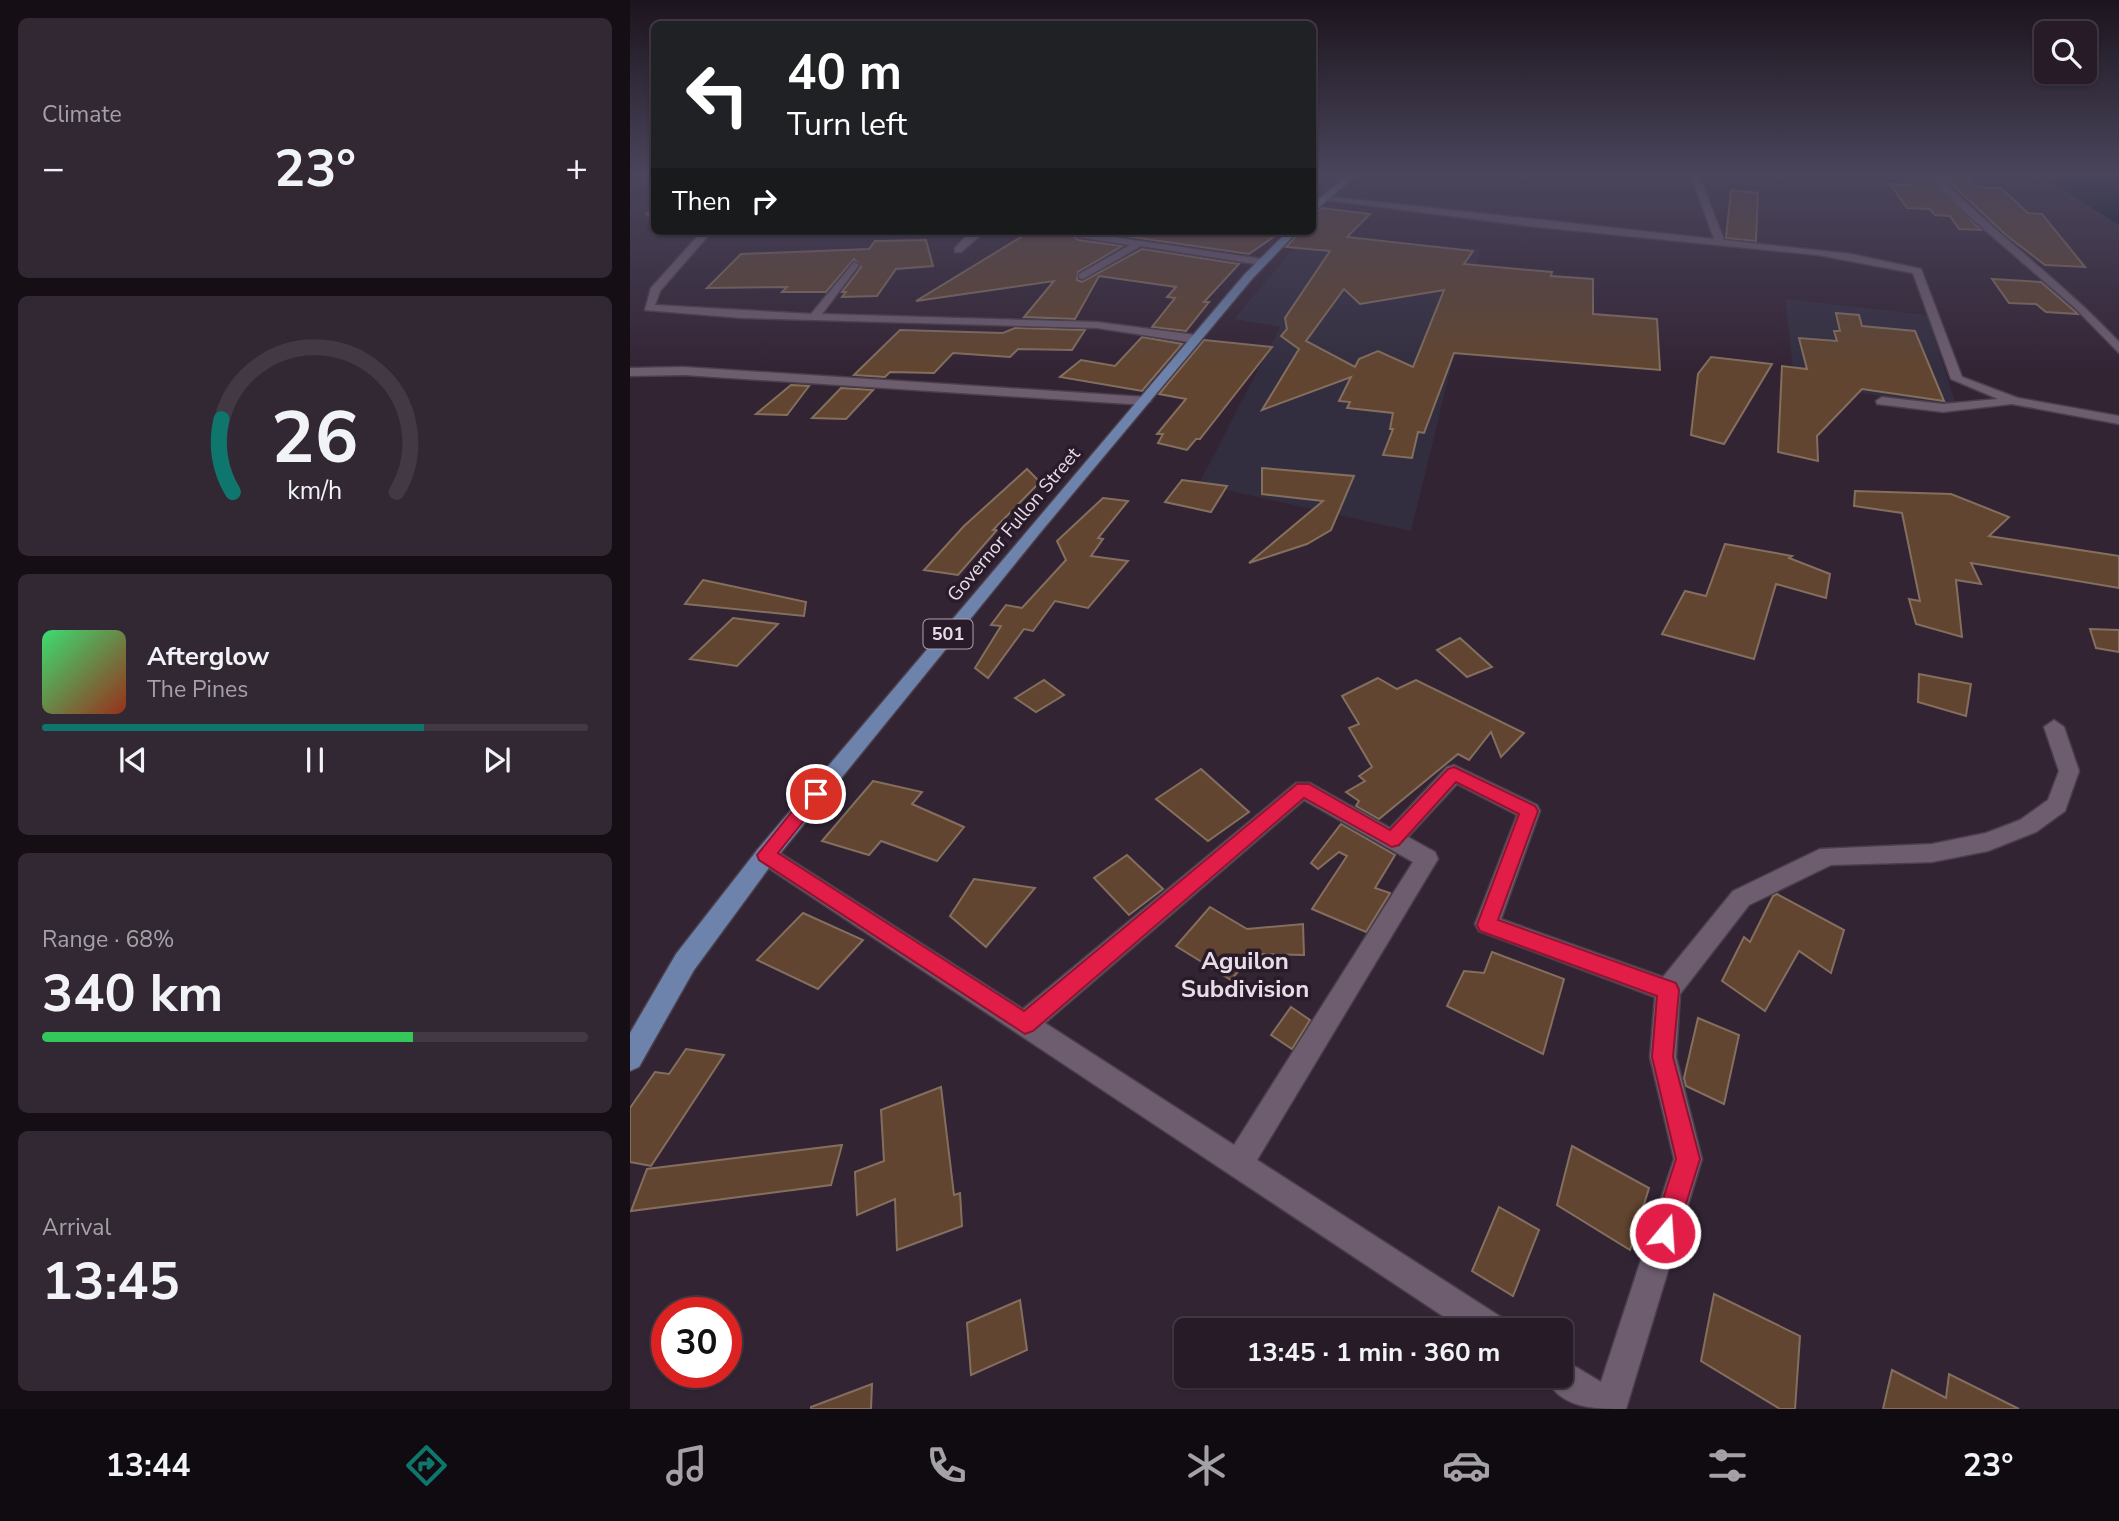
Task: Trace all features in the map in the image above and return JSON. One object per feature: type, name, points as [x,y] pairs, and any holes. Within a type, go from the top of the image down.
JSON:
[{"type":"main road","name":"Governor Fullon Street","points":[[630,1058],[685,962],[766,855],[1034,530],[1196,338],[1285,239]]},
{"type":"street","points":[[700,239],[655,290],[649,308],[814,317],[1097,325],[1196,338]]},
{"type":"street","points":[[958,250],[973,239]]},
{"type":"street","points":[[1107,239],[1262,262]]},
{"type":"street","points":[[1689,239],[1874,260],[1917,271],[1957,379],[2015,401],[2119,420]]},
{"type":"street","points":[[2001,239],[2078,304],[2103,335],[2119,349]]},
{"type":"street","points":[[1083,276],[1138,244]]},
{"type":"street","points":[[814,317],[854,265]]},
{"type":"street","points":[[630,372],[684,371],[1145,401]]},
{"type":"street","points":[[1882,401],[1943,408],[2015,401]]},
{"type":"street","points":[[1573,1383],[1610,1407],[1688,1159],[1662,1057],[1668,990],[1741,898],[1828,856],[1932,853],[1988,842],[2028,826],[2057,804],[2069,771],[2054,727]]},
{"type":"street","points":[[1392,839],[1454,773],[1529,811],[1487,925],[1668,990]]},
{"type":"street","points":[[1025,1024],[1303,789],[1427,859],[1239,1163]]},
{"type":"street","points":[[766,855],[1475,1318]]},
{"type":"shaded area","points":[[1302,239],[1361,239],[1480,249],[1411,531],[1199,484],[1280,327],[1234,319]]},
{"type":"shaded area","points":[[1785,299],[1927,315],[1956,405],[1795,385]]},
{"type":"building","points":[[1018,239],[1077,239],[1122,246],[1078,272],[1077,280],[1082,282],[1142,249],[1239,264],[1204,302],[1209,302],[1186,331],[1152,327],[1175,298],[1167,297],[1176,287],[1099,276],[1075,319],[1024,317],[1054,281],[916,301]]},
{"type":"building","points":[[1144,239],[1271,239],[1249,254]]},
{"type":"building","points":[[1294,239],[1363,239],[1473,251],[1464,264],[1552,272],[1551,276],[1593,279],[1593,314],[1657,319],[1660,370],[1454,353],[1424,433],[1418,432],[1412,458],[1383,455],[1393,429],[1390,429],[1393,413],[1347,408],[1350,402],[1339,401],[1351,377],[1262,410],[1299,349],[1281,336],[1287,329],[1285,318],[1330,251],[1286,247]],"holes":[[[1344,289],[1360,304],[1444,290],[1413,367],[1378,351],[1359,359],[1355,367],[1306,341]]]},
{"type":"building","points":[[2011,239],[2062,239],[2085,267],[2045,265]]},
{"type":"building","points":[[926,240],[933,266],[896,269],[877,296],[842,297],[846,292],[842,292],[861,267],[854,259],[826,292],[782,292],[787,287],[707,288],[741,254],[869,249],[875,241]]},
{"type":"building","points":[[1992,279],[2041,282],[2078,314],[2046,312],[2036,304],[2009,303]]},
{"type":"building","points":[[1836,313],[1859,315],[1862,326],[1915,331],[1944,401],[1862,389],[1817,436],[1818,461],[1778,452],[1782,366],[1807,369],[1799,338],[1837,341],[1834,331],[1840,331]]},
{"type":"building","points":[[1015,328],[1085,330],[1072,350],[1018,349],[1010,357],[953,353],[934,373],[890,372],[885,377],[854,375],[900,330],[1003,333]]},
{"type":"building","points":[[1142,337],[1182,344],[1142,391],[1060,377],[1081,360],[1115,366]]},
{"type":"building","points":[[1204,340],[1272,347],[1200,439],[1196,439],[1187,450],[1158,443],[1163,434],[1157,434],[1186,399],[1159,394]]},
{"type":"building","points":[[1711,357],[1772,364],[1724,444],[1691,435],[1698,374]]},
{"type":"building","points":[[791,385],[809,386],[787,415],[756,414]]},
{"type":"building","points":[[841,388],[873,390],[846,419],[812,418]]},
{"type":"building","points":[[1262,468],[1354,476],[1331,530],[1307,544],[1249,563],[1323,501],[1262,494]]},
{"type":"building","points":[[1027,469],[1040,482],[993,530],[997,530],[958,575],[924,570],[964,526]]},
{"type":"building","points":[[1182,480],[1227,486],[1211,512],[1165,502]]},
{"type":"building","points":[[1855,491],[1951,494],[2009,517],[1989,536],[2119,556],[2119,588],[1971,563],[1981,584],[1956,580],[1962,637],[1916,624],[1909,599],[1920,601],[1902,513],[1854,506]]},
{"type":"building","points":[[1103,498],[1128,501],[1098,538],[1103,539],[1091,556],[1128,561],[1088,608],[1055,601],[1033,631],[1024,629],[988,678],[975,668],[1001,626],[991,625],[1006,605],[1022,608],[1066,560],[1057,541]]},
{"type":"building","points":[[1725,544],[1792,556],[1789,558],[1830,574],[1826,598],[1776,584],[1754,659],[1662,634],[1685,591],[1706,596]]},
{"type":"building","points":[[703,580],[806,602],[804,616],[685,604]]},
{"type":"building","points":[[733,618],[778,624],[737,666],[690,659]]},
{"type":"building","points":[[2090,629],[2119,630],[2119,652],[2096,648]]},
{"type":"building","points":[[1460,638],[1492,667],[1467,677],[1437,650]]},
{"type":"building","points":[[1919,674],[1971,684],[1966,716],[1918,702]]},
{"type":"building","points":[[1378,678],[1397,689],[1416,680],[1524,733],[1501,757],[1491,732],[1469,760],[1458,754],[1379,819],[1356,806],[1359,801],[1346,792],[1365,781],[1359,776],[1372,767],[1349,728],[1359,724],[1342,696]]},
{"type":"building","points":[[1044,680],[1064,695],[1036,712],[1015,698]]},
{"type":"building","points":[[1201,769],[1249,812],[1208,841],[1156,799]]},
{"type":"building","points":[[873,781],[922,792],[912,804],[964,827],[937,861],[881,841],[869,855],[822,841]]},
{"type":"building","points":[[1341,824],[1395,855],[1375,888],[1390,893],[1366,932],[1312,909],[1347,856],[1339,852],[1318,869],[1311,863]]},
{"type":"building","points":[[1127,855],[1163,889],[1129,915],[1094,878]]},
{"type":"building","points":[[974,879],[1035,888],[986,947],[950,916]]},
{"type":"building","points":[[1777,894],[1844,930],[1831,973],[1799,951],[1765,1011],[1722,981],[1744,937],[1750,942],[1773,896]]},
{"type":"building","points":[[1210,907],[1247,929],[1303,924],[1304,955],[1253,954],[1231,980],[1176,946]]},
{"type":"building","points":[[803,913],[863,940],[818,989],[757,960]]},
{"type":"building","points":[[1492,952],[1564,979],[1543,1054],[1447,1006],[1464,971],[1484,973]]},
{"type":"building","points":[[1291,1007],[1310,1020],[1292,1049],[1271,1035]]},
{"type":"building","points":[[1698,1018],[1739,1035],[1724,1104],[1686,1086],[1684,1078]]},
{"type":"building","points":[[686,1049],[724,1055],[651,1166],[630,1162],[630,1108],[655,1072],[669,1074]]},
{"type":"building","points":[[941,1087],[954,1195],[960,1193],[962,1226],[897,1250],[895,1199],[857,1215],[855,1172],[884,1161],[881,1110]]},
{"type":"building","points":[[842,1145],[831,1185],[631,1211],[647,1169]]},
{"type":"building","points":[[1572,1146],[1649,1188],[1630,1250],[1557,1205]]},
{"type":"building","points":[[1499,1207],[1539,1230],[1513,1296],[1472,1271]]},
{"type":"building","points":[[1714,1294],[1800,1336],[1795,1409],[1780,1409],[1701,1361]]},
{"type":"building","points":[[1020,1300],[1027,1350],[971,1375],[967,1323]]},
{"type":"building","points":[[1892,1370],[1946,1398],[1949,1374],[2019,1409],[1883,1409]]},
{"type":"building","points":[[872,1384],[871,1409],[811,1409],[811,1407]]},
{"type":"district","name":"Aguilon Subdivision","points":[[1245,975]]},
{"type":"route","points":[[816,794],[766,855],[1025,1024],[1303,789],[1392,839],[1454,773],[1529,811],[1487,925],[1668,990],[1662,1057],[1688,1159],[1665,1233]]}]
